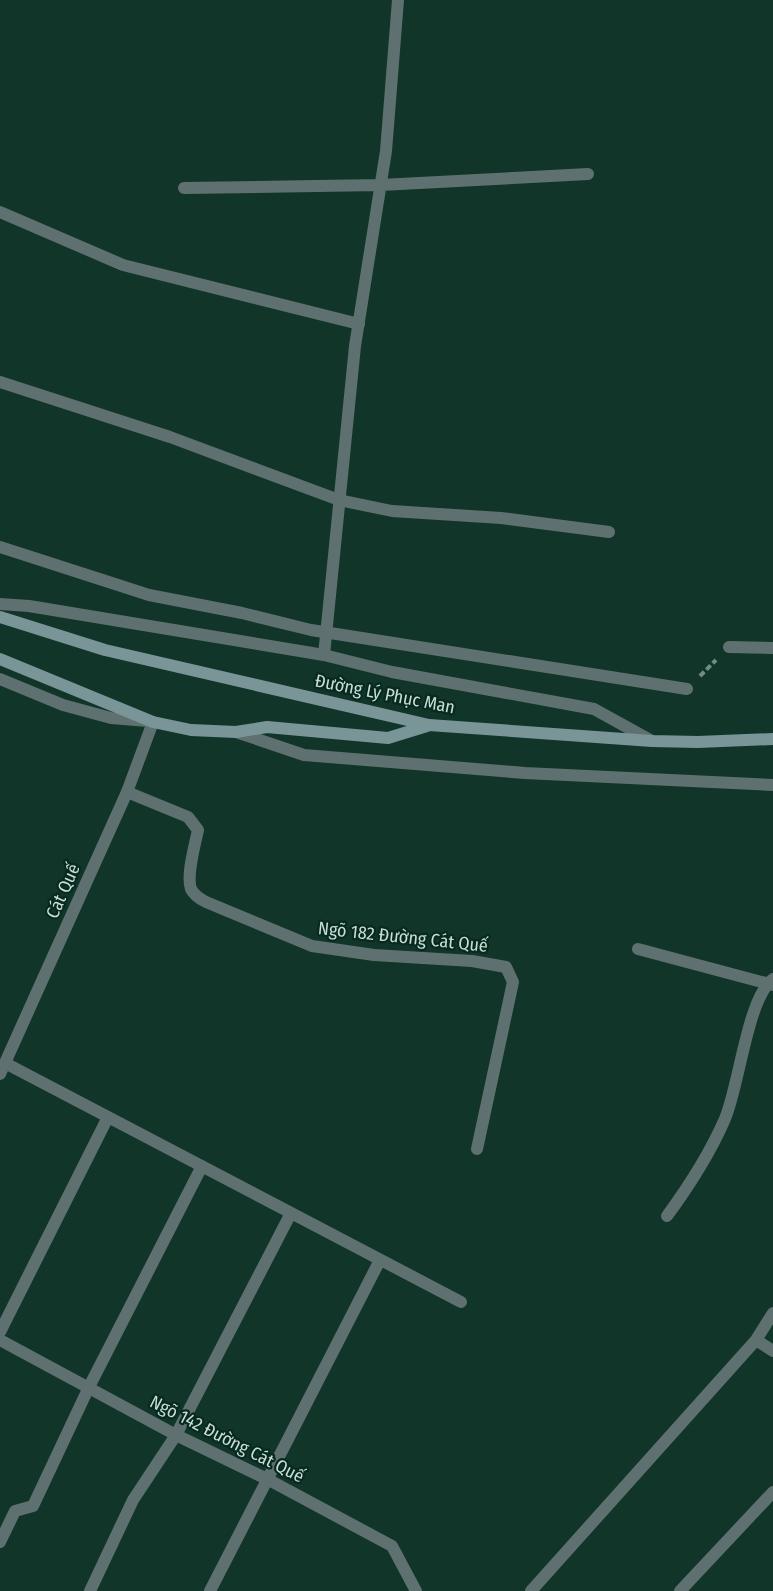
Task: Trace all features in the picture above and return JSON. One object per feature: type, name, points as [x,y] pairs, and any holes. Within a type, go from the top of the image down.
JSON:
[{"type":"main road","name":"Đường Lý Phục Man","points":[[0,616],[105,650],[429,725],[652,741],[773,739]]},
{"type":"main road","points":[[0,659],[153,722],[190,730],[236,732],[267,726],[388,738],[429,725]]},
{"type":"street","points":[[324,655],[358,324],[386,151],[399,0]]},
{"type":"street","points":[[184,188],[381,184],[588,174]]},
{"type":"street","points":[[0,212],[123,264],[358,324]]},
{"type":"street","points":[[0,382],[170,437],[339,500],[392,511],[501,518],[609,532]]},
{"type":"street","points":[[0,547],[149,595],[242,613],[311,630],[687,689]]},
{"type":"street","points":[[0,604],[29,606],[324,655],[392,672],[594,709],[652,741]]},
{"type":"street","points":[[729,647],[773,648]]},
{"type":"street","points":[[0,679],[63,705],[111,718],[153,722]]},
{"type":"street","name":"Cát Quế","points":[[2,1068],[127,792],[153,722]]},
{"type":"street","points":[[236,732],[304,755],[525,773],[773,785]]},
{"type":"street","name":"Ngõ 182 Đường Cát Quế","points":[[127,792],[188,817],[198,830],[191,869],[191,888],[196,896],[206,902],[312,946],[374,955],[472,961],[506,967],[513,982],[477,1149]]},
{"type":"street","points":[[638,949],[771,983],[757,1003],[725,1119],[693,1182],[667,1216]]},
{"type":"street","points":[[2,1068],[108,1117],[461,1302]]},
{"type":"street","points":[[0,1332],[108,1117]]},
{"type":"street","points":[[0,1542],[15,1511],[33,1506],[89,1387],[202,1166]]},
{"type":"street","points":[[90,1591],[133,1500],[176,1435],[291,1213]]},
{"type":"street","points":[[210,1591],[380,1260]]},
{"type":"street","points":[[531,1591],[756,1340],[773,1313]]},
{"type":"street","name":"Ngõ 142 Đường Cát Quế","points":[[0,1340],[176,1435],[269,1480],[392,1546],[416,1591]]},
{"type":"street","points":[[756,1340],[773,1351]]},
{"type":"street","points":[[680,1591],[773,1492]]},
{"type":"path","points":[[687,689],[729,647]]}]
